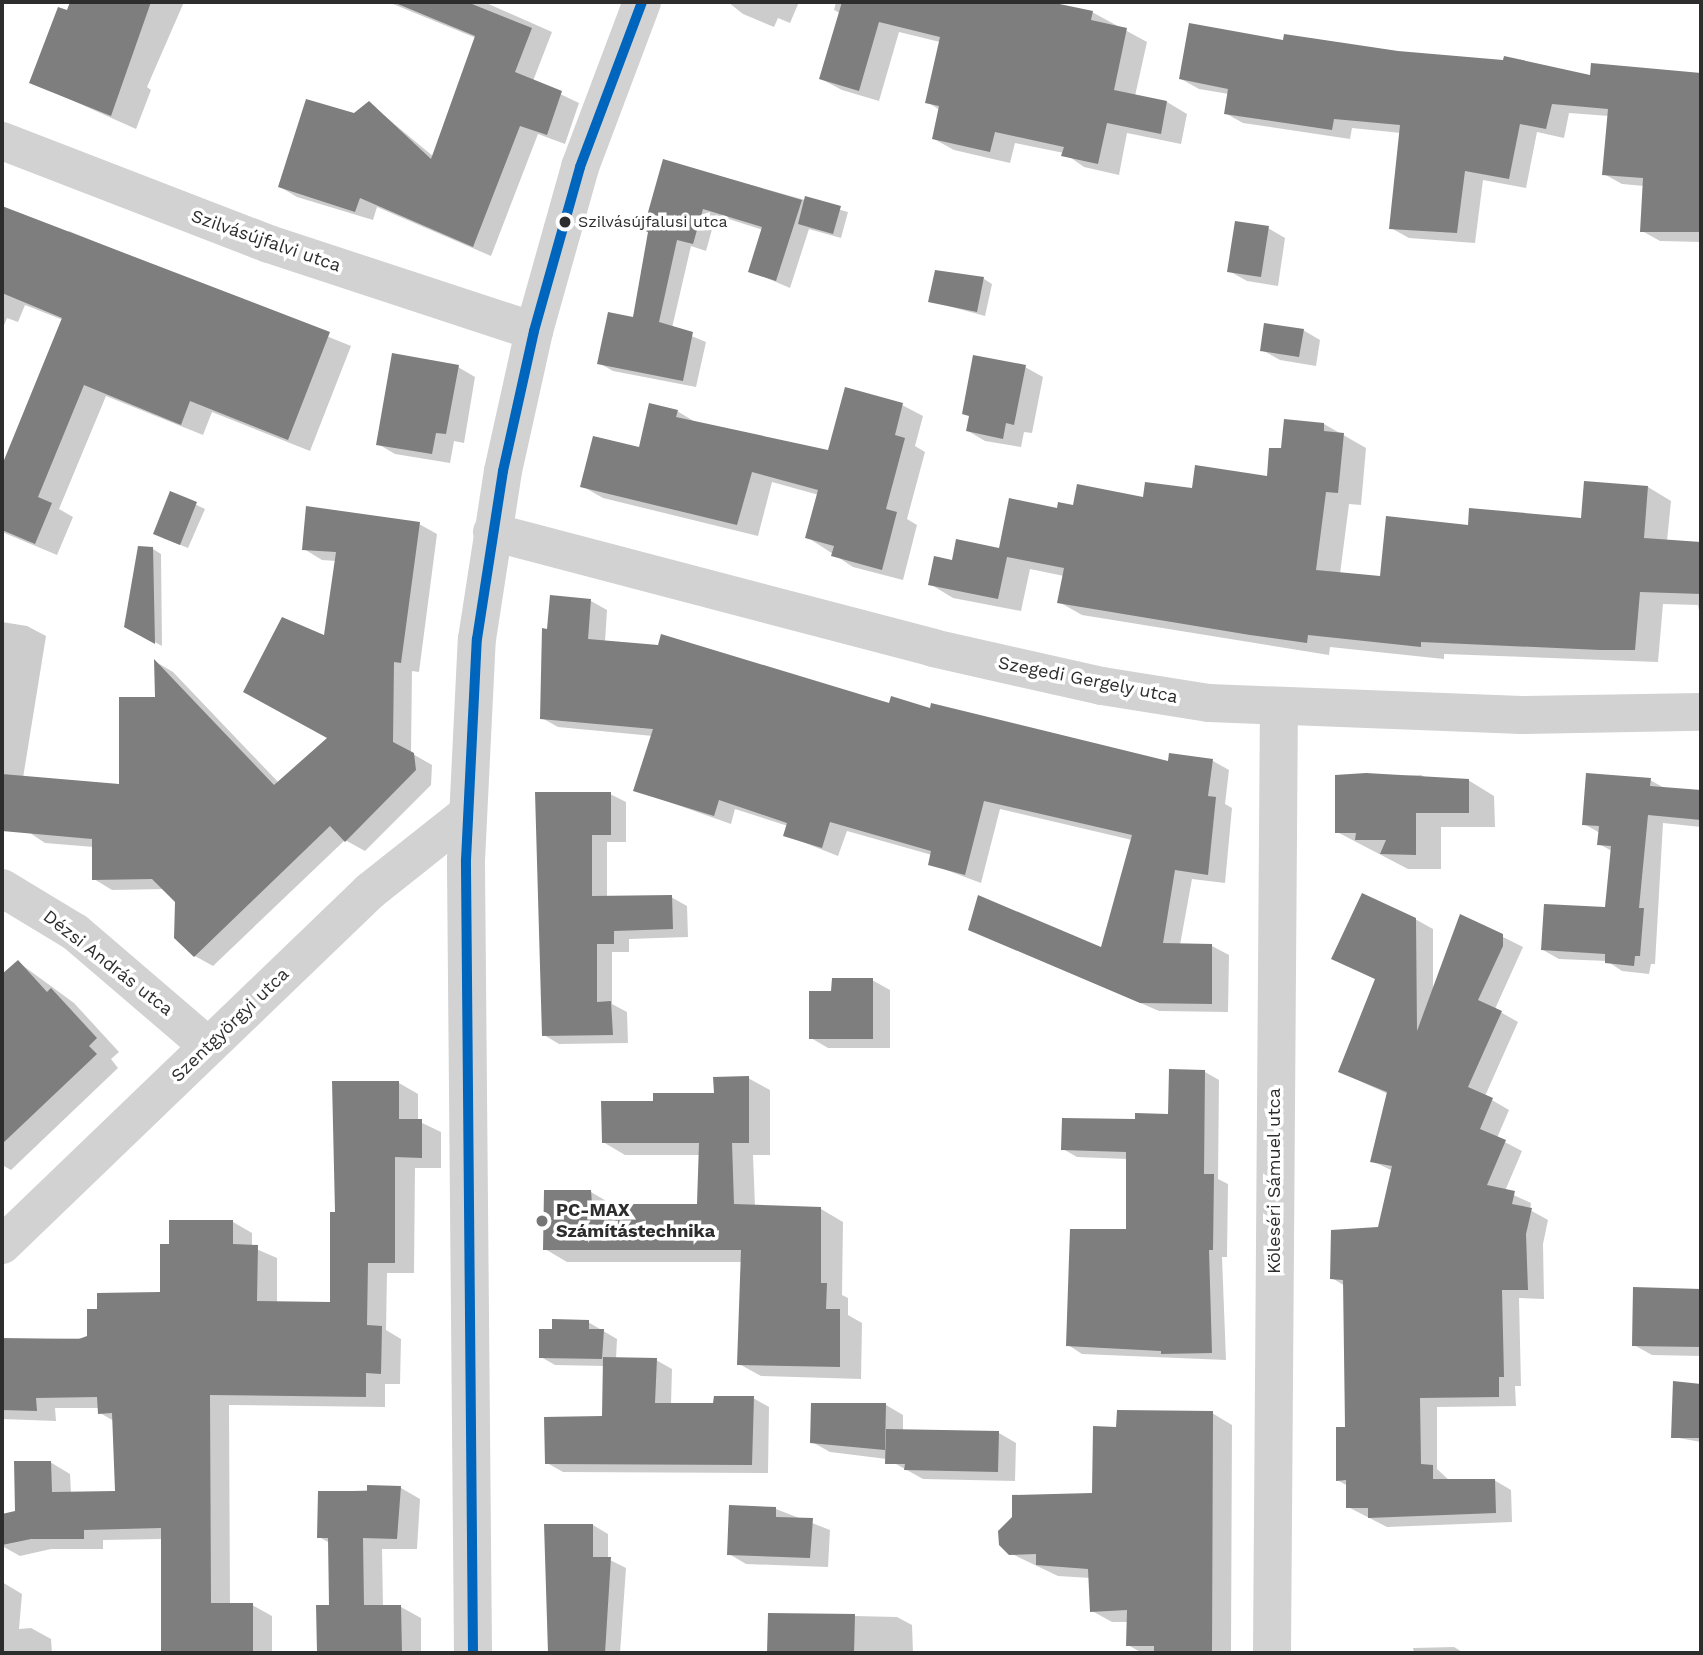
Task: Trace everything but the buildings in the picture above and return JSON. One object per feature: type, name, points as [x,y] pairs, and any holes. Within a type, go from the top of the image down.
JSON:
[{"type":"street","points":[[473,1653],[467,814],[477,639],[492,532],[534,331],[580,167],[642,2]]},
{"type":"street","name":"Szilvásújfalvi utca","points":[[2,141],[269,244],[534,331]]},
{"type":"street","name":"Szegedi Gergely utca","points":[[492,532],[676,583],[1058,676],[1209,702],[1279,708],[1522,715],[1701,712]]},
{"type":"street","name":"Köleséri Sámuel utca","points":[[1272,1653],[1279,708]]},
{"type":"street","name":"Szentgyörgyi utca","points":[[2,1245],[370,891],[467,814]]},
{"type":"street","name":"Dézsi András utca","points":[[2,888],[75,932],[208,1046]]},
{"type":"transit line","points":[[473,1653],[466,860],[477,639],[503,471],[534,331],[580,167],[642,2]]},
{"type":"place","name":"Szilvásújfalusi utca","points":[[565,222]]},
{"type":"place","name":"PC-MAX Számítástechnika","points":[[542,1221]]}]
